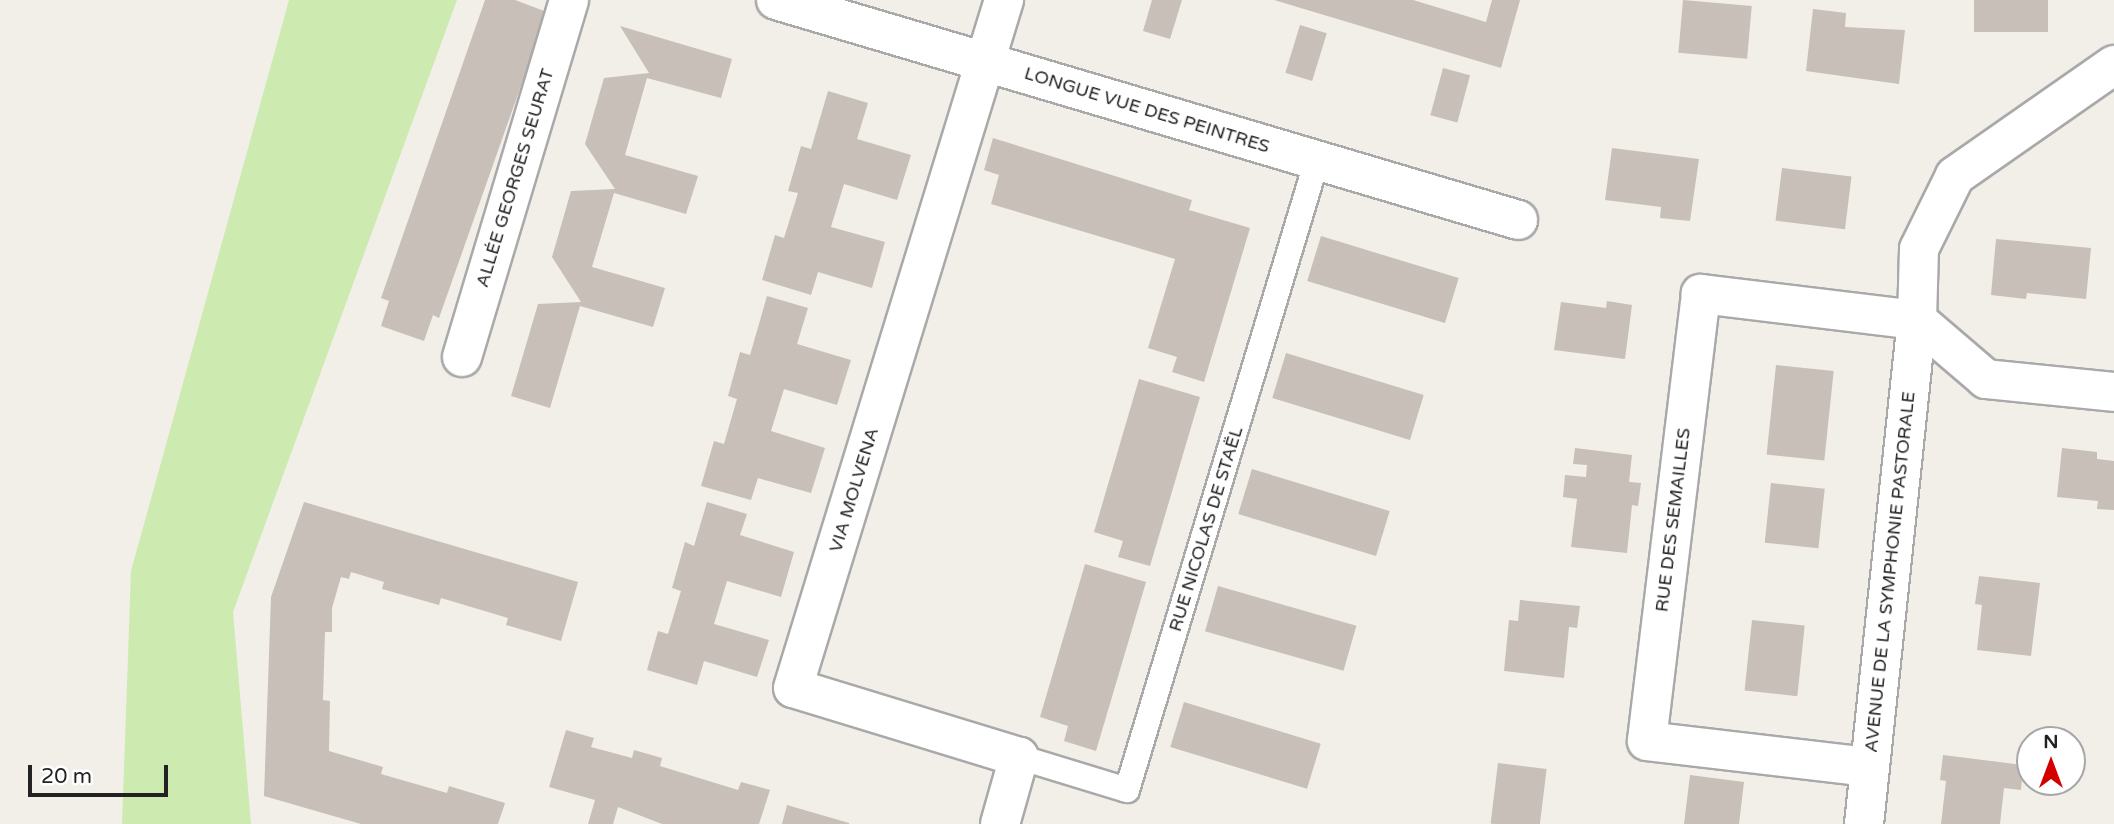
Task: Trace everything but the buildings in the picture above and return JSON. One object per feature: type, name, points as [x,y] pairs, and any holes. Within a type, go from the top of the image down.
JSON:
[{"type":"street","name":"ALLÉE GEORGES SEURAT","points":[[462,357],[569,0]]},
{"type":"street","name":"LONGUE VUE DES PEINTRES","points":[[776,0],[1518,220]]},
{"type":"street","name":"VIA MOLVENA","points":[[1004,0],[793,688],[1019,757]]},
{"type":"street","name":"AVENUE DE LA SYMPHONIE PASTORALE","points":[[1864,824],[1917,320],[1919,249],[1955,176],[2114,65]]},
{"type":"street","name":"RUE DES SEMAILLES","points":[[1869,767],[1647,741],[1701,294],[1917,320]]},
{"type":"street","points":[[1917,320],[1986,379],[2114,392]]},
{"type":"street","points":[[1000,824],[1019,757]]},
{"type":"lane","name":"RUE NICOLAS DE STAËL","points":[[1019,757],[1127,790],[1317,160]]},
{"type":"green space","points":[[289,0],[457,0],[233,612],[251,824],[122,824],[131,571]]}]
